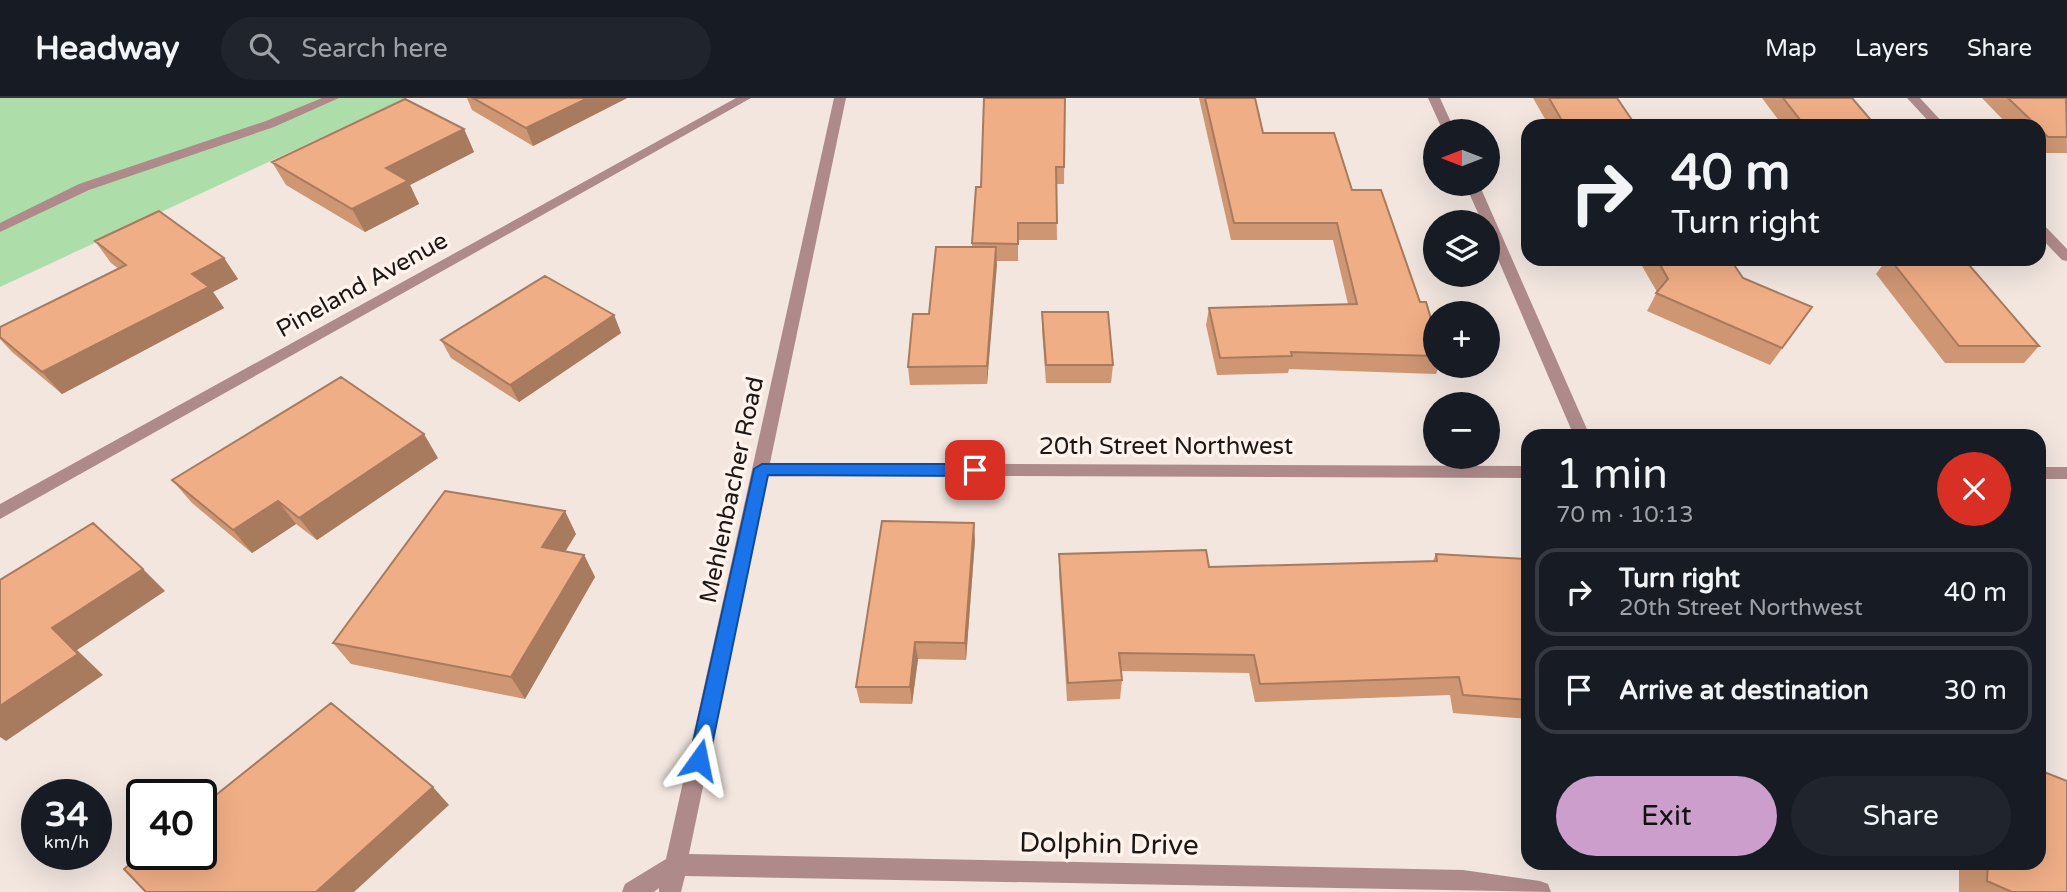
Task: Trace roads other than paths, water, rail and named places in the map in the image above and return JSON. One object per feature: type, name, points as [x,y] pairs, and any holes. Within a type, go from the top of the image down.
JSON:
[{"type":"street","points":[[0,228],[84,187],[270,124],[333,98]]},
{"type":"street","name":"Pineland Avenue","points":[[0,512],[745,98]]},
{"type":"street","name":"Mehlenbacher Road","points":[[670,892],[841,98]]},
{"type":"street","points":[[1434,98],[1444,119]]},
{"type":"street","points":[[1913,98],[1933,119]]},
{"type":"street","points":[[1477,196],[1580,429]]},
{"type":"street","points":[[2046,235],[2067,257]]},
{"type":"street","name":"20th Street Northwest","points":[[762,469],[1521,472]]},
{"type":"street","points":[[2046,473],[2067,474]]},
{"type":"street","points":[[633,892],[676,865]]},
{"type":"street","name":"Dolphin Drive","points":[[676,865],[1462,881],[1540,892]]}]
